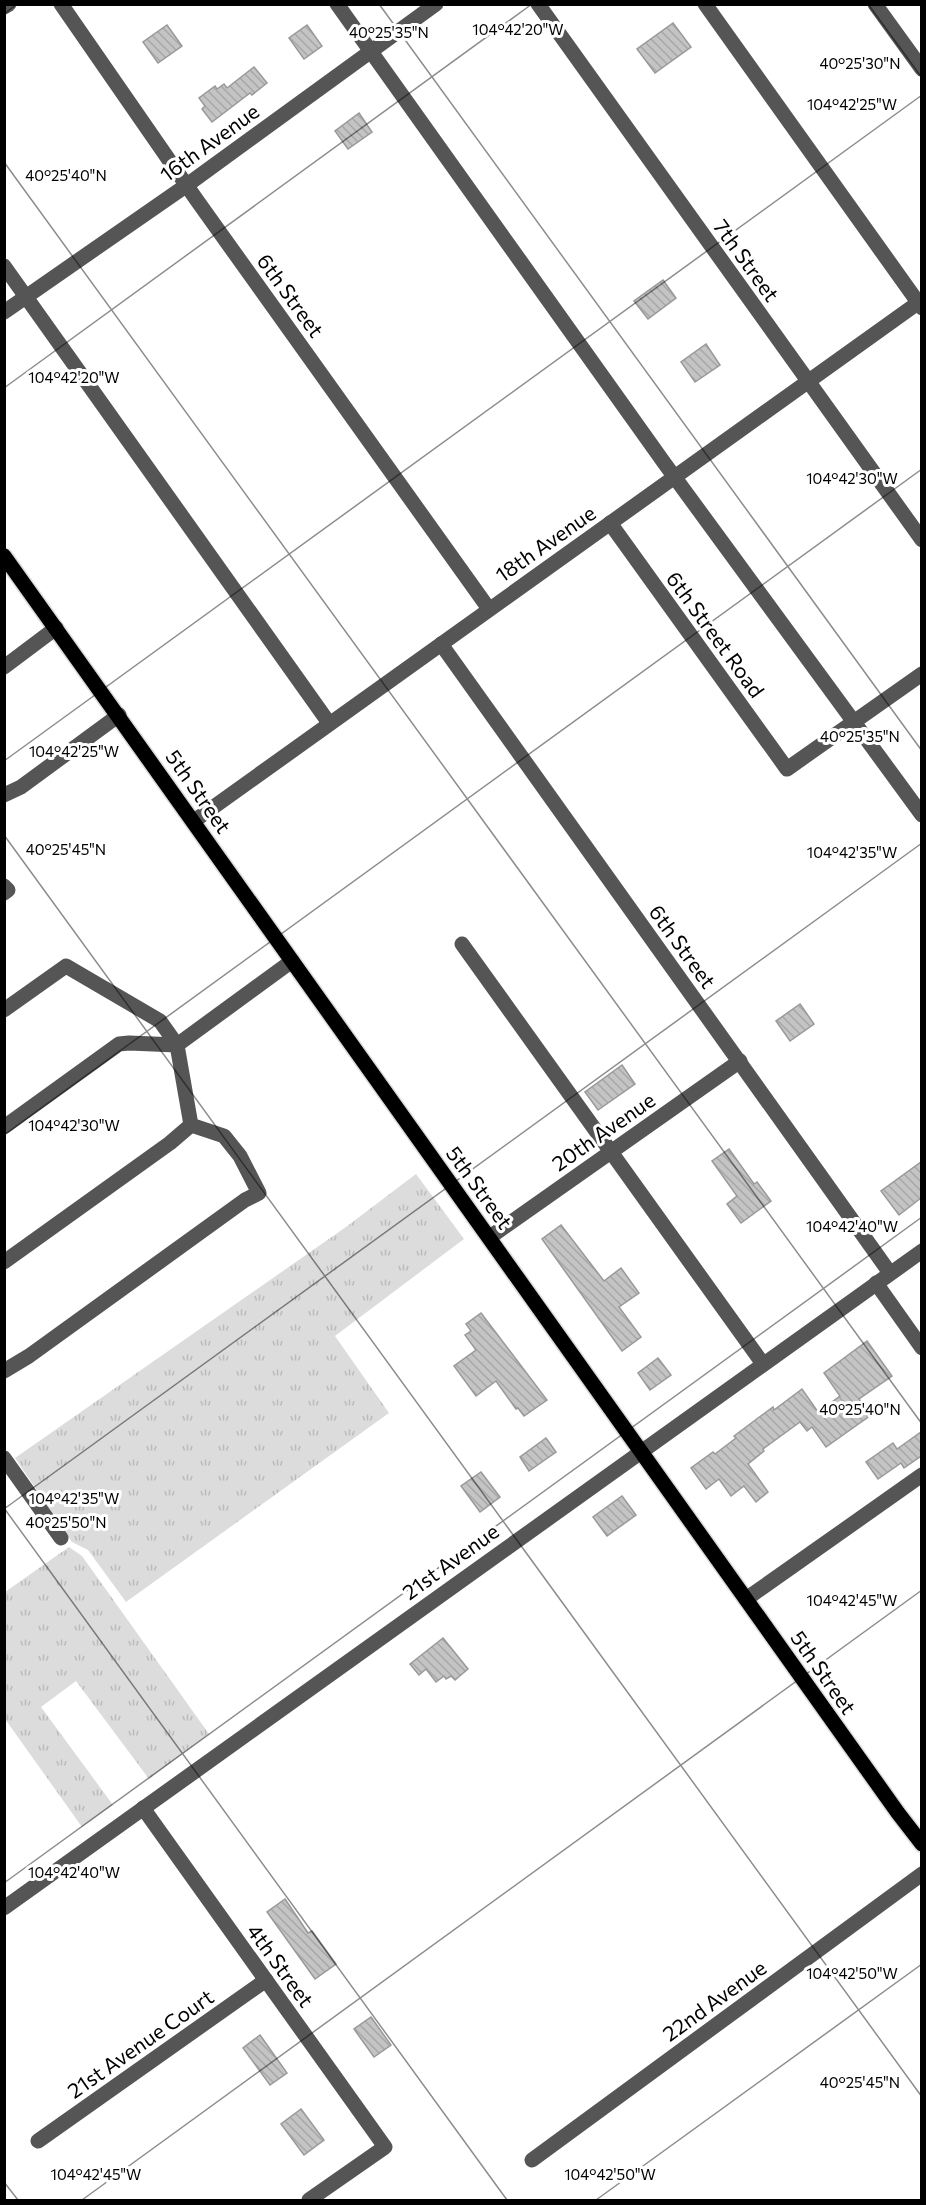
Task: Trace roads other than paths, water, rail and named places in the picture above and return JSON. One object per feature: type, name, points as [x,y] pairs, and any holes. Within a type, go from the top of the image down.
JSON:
[{"type":"main road","name":"5th Street","points":[[4,556],[921,1844]]},
{"type":"street","points":[[4,8],[9,4]]},
{"type":"street","name":"6th Street","points":[[61,4],[489,609]]},
{"type":"street","points":[[337,4],[675,477],[921,815]]},
{"type":"street","name":"16th Avenue","points":[[4,312],[187,185],[436,4]]},
{"type":"street","name":"7th Street","points":[[538,4],[921,540]]},
{"type":"street","points":[[705,4],[920,304]]},
{"type":"street","points":[[875,4],[921,69]]},
{"type":"street","points":[[4,266],[329,723]]},
{"type":"street","name":"18th Avenue","points":[[194,821],[920,304]]},
{"type":"street","name":"6th Street Road","points":[[610,523],[787,769],[854,721]]},
{"type":"street","points":[[4,667],[56,628]]},
{"type":"street","name":"6th Street","points":[[441,644],[890,1273]]},
{"type":"street","points":[[854,721],[921,674]]},
{"type":"street","points":[[4,795],[21,787],[119,715]]},
{"type":"street","points":[[4,886],[8,890],[4,892]]},
{"type":"street","points":[[462,944],[763,1364]]},
{"type":"street","points":[[4,1127],[119,1044],[129,1042],[177,1045],[292,961]]},
{"type":"street","points":[[4,1010],[66,966],[160,1021],[177,1045],[191,1125]]},
{"type":"street","name":"20th Avenue","points":[[490,1237],[740,1061]]},
{"type":"street","points":[[4,1262],[170,1143],[191,1125]]},
{"type":"street","points":[[4,1371],[29,1356],[245,1200],[259,1193],[240,1156],[224,1136],[191,1125]]},
{"type":"street","name":"21st Avenue","points":[[4,1908],[921,1251]]},
{"type":"street","points":[[876,1283],[921,1348]]},
{"type":"street","points":[[4,1458],[61,1538]]},
{"type":"street","points":[[746,1599],[921,1475]]},
{"type":"street","name":"4th Street","points":[[142,1808],[385,2147],[309,2200]]},
{"type":"street","name":"22nd Avenue","points":[[531,2160],[921,1874]]},
{"type":"street","name":"21st Avenue Court","points":[[38,2141],[266,1980]]}]
